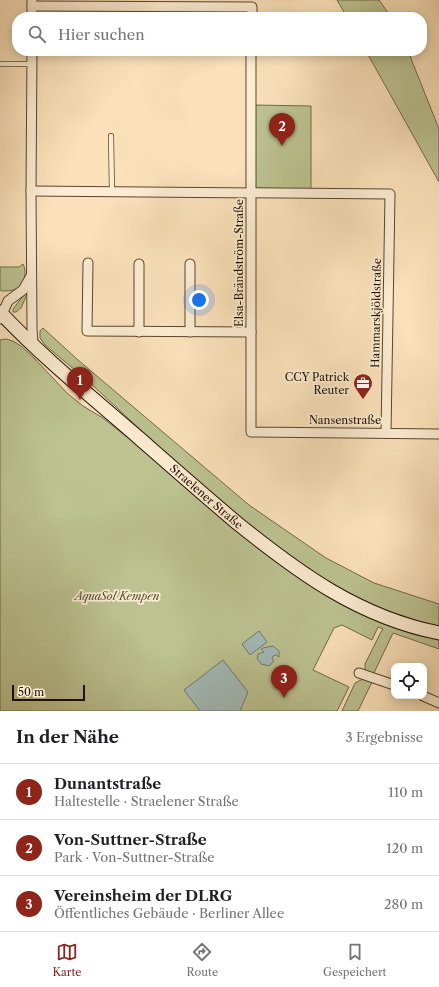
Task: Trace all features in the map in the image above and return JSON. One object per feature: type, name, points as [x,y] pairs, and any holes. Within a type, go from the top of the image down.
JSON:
[{"type":"street","points":[[32,3],[194,4],[252,12]]},
{"type":"street","points":[[32,56],[31,276],[33,345]]},
{"type":"street","name":"Elsa-Brändström-Straße","points":[[251,56],[251,432]]},
{"type":"street","points":[[31,191],[251,193]]},
{"type":"street","name":"Hammarskjöldstraße","points":[[251,193],[390,194],[386,433]]},
{"type":"street","name":"Elsa-Brändström-Straße","points":[[88,263],[88,331],[251,332]]},
{"type":"street","points":[[139,264],[139,332]]},
{"type":"street","points":[[190,264],[190,332]]},
{"type":"street","points":[[1,315],[8,301],[23,290],[31,276]]},
{"type":"street","name":"Straelener Straße","points":[[1,315],[33,345],[203,494],[295,568],[335,594],[365,609],[392,620],[439,633]]},
{"type":"street","name":"Nansenstraße","points":[[251,432],[439,434]]},
{"type":"street","points":[[359,673],[391,685]]},
{"type":"street","points":[[427,698],[439,703]]},
{"type":"lane","points":[[0,64],[32,64]]},
{"type":"lane","points":[[111,136],[112,192]]},
{"type":"green space","points":[[337,0],[379,0],[387,12],[344,12]]},
{"type":"green space","points":[[369,56],[410,56],[439,129],[439,182]]},
{"type":"green space","points":[[254,105],[311,106],[311,190],[256,190],[253,187]]},
{"type":"green space","points":[[23,264],[25,277],[20,286],[12,290],[0,290],[0,267],[19,267]]},
{"type":"green space","points":[[27,291],[28,292],[21,308],[16,312],[13,312],[13,309]]},
{"type":"green space","points":[[43,328],[78,360],[249,505],[326,558],[374,583],[439,604],[439,626],[427,624],[381,609],[322,580],[264,538],[188,474],[88,381],[45,345],[40,338],[40,331]]},
{"type":"green space","name":"AquaSol Kempen","points":[[6,339],[21,346],[68,394],[83,406],[103,418],[137,445],[270,557],[295,574],[405,630],[439,640],[439,649],[393,633],[373,675],[365,671],[365,664],[383,629],[378,627],[372,640],[342,625],[334,628],[313,670],[349,687],[337,711],[0,711],[0,340]]},
{"type":"green space","points":[[363,679],[372,682],[358,711],[342,711],[355,683]]},
{"type":"water","points":[[259,631],[267,642],[250,655],[242,644]]},
{"type":"water","points":[[273,646],[279,651],[279,657],[276,655],[273,656],[272,659],[274,661],[269,666],[261,664],[257,658],[258,654],[264,652],[261,649]]},
{"type":"water","points":[[223,660],[248,692],[240,711],[200,711],[184,690]]},
{"type":"place","name":"Von-Suttner-Straße","points":[[282,146]]},
{"type":"place","name":"Dunantstraße","points":[[80,400]]},
{"type":"place","name":"CCY Patrick Reuter","points":[[363,400]]},
{"type":"place","name":"Vereinsheim der DLRG","points":[[284,698]]}]
